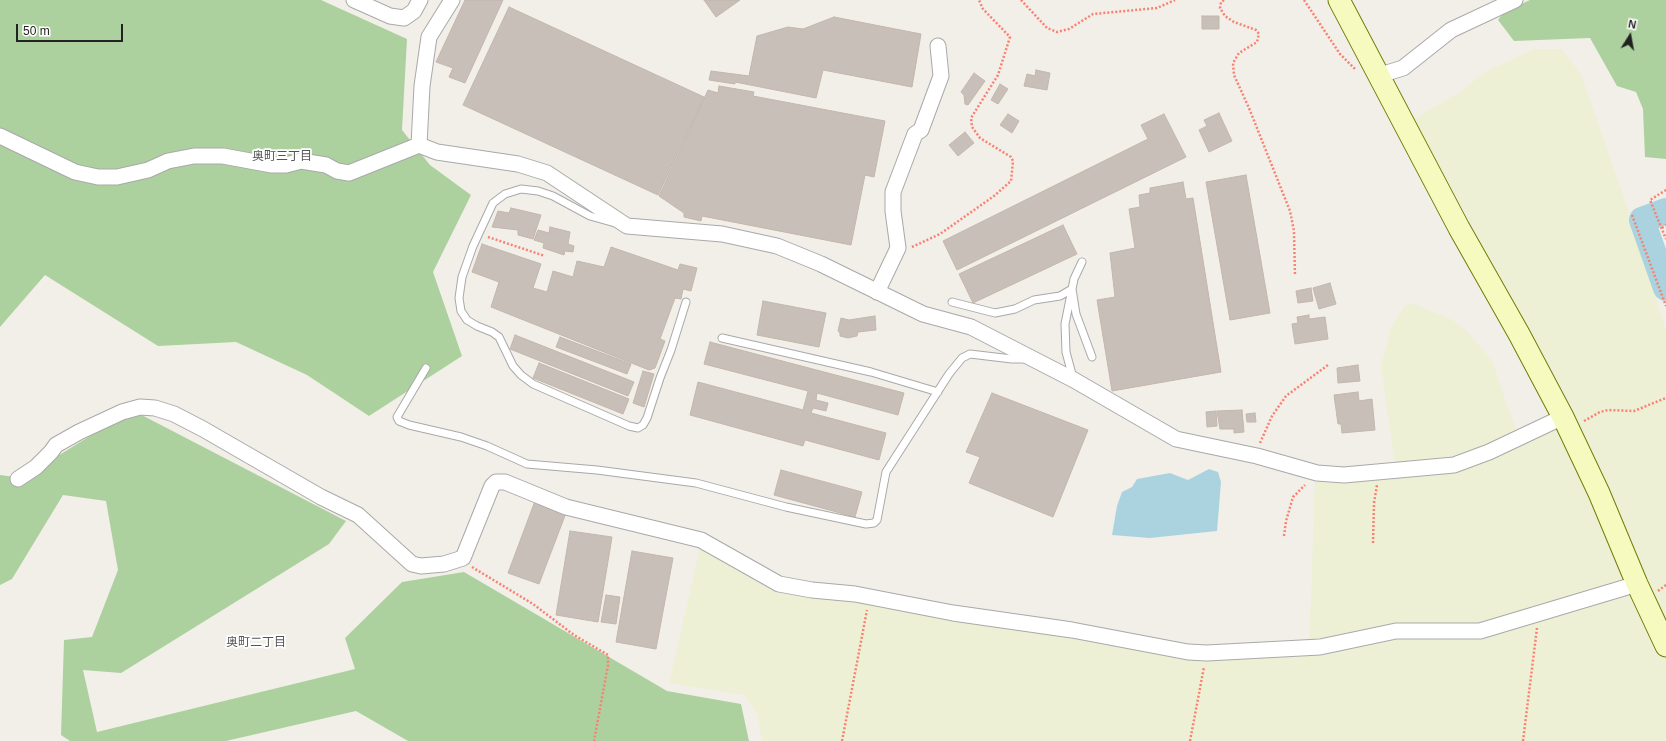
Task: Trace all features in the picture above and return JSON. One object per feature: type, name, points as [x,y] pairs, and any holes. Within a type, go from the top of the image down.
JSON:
[{"type":"street","points":[[354,0],[390,16],[404,18],[414,11],[420,0]]},
{"type":"street","points":[[420,145],[422,86],[429,37],[452,0]]},
{"type":"street","points":[[1339,0],[1377,76],[1566,423],[1599,493],[1637,584],[1666,646]]},
{"type":"street","points":[[1377,76],[1403,68],[1451,30],[1515,0]]},
{"type":"street","points":[[877,292],[898,248],[893,211],[894,192],[915,134],[921,130],[941,76],[938,46]]},
{"type":"street","points":[[0,136],[75,172],[98,177],[111,177],[148,170],[168,161],[194,156],[223,156],[272,165],[286,165],[301,161],[326,165],[349,174],[420,145],[437,152],[518,164],[547,173],[627,226],[722,234],[777,246],[821,264],[923,314],[971,327],[1074,380],[1176,439],[1257,456],[1318,473],[1344,475],[1454,465],[1566,423]]},
{"type":"street","points":[[18,479],[36,467],[56,445],[80,432],[122,412],[140,408],[155,408],[174,414],[203,429],[320,497],[358,515],[412,564],[421,566],[444,564],[462,558],[492,486],[496,482],[505,482],[566,507],[701,540],[779,584],[812,590],[855,594],[869,598],[953,613],[1072,630],[1188,652],[1207,653],[1320,647],[1396,631],[1480,631],[1539,615],[1637,584]]},
{"type":"lane","points":[[627,226],[603,221],[538,191],[521,189],[505,194],[493,203],[462,277],[459,298],[461,311],[467,320],[499,337],[513,366],[533,384],[629,426],[638,428],[643,425],[647,418],[686,302]]},
{"type":"lane","points":[[1074,380],[1066,352],[1066,324],[1074,279],[1082,262]]},
{"type":"lane","points":[[952,302],[995,314],[1015,309],[1034,300],[1060,296],[1072,289]]},
{"type":"lane","points":[[1072,289],[1076,314],[1092,357]]},
{"type":"lane","points":[[722,338],[871,372],[938,392]]},
{"type":"lane","points":[[426,368],[397,417],[399,421],[409,425],[460,437],[487,446],[527,464],[618,473],[696,483],[786,507],[866,524],[874,524],[877,520],[886,472],[962,358],[970,354],[1012,359],[1034,359]]},
{"type":"path","points":[[898,248],[913,247],[940,234],[994,196],[1011,181],[1013,162],[1011,157],[980,138],[972,127],[971,118],[998,75],[1010,37],[983,9],[979,0]]},
{"type":"path","points":[[1021,0],[1047,28],[1057,32],[1069,29],[1093,14],[1156,8],[1175,0]]},
{"type":"path","points":[[1224,0],[1221,2],[1220,8],[1226,16],[1234,22],[1256,30],[1259,34],[1257,42],[1239,53],[1233,64],[1234,75],[1249,108],[1290,212],[1294,230],[1295,276]]},
{"type":"path","points":[[1304,0],[1340,54],[1353,69],[1363,75],[1377,76]]},
{"type":"path","points":[[1666,190],[1650,200],[1666,239]]},
{"type":"path","points":[[1632,215],[1666,306]]},
{"type":"path","points":[[1662,228],[1666,226]]},
{"type":"path","points":[[479,234],[545,256]]},
{"type":"path","points":[[1257,456],[1258,447],[1272,416],[1286,396],[1328,365]]},
{"type":"path","points":[[1566,423],[1608,410],[1634,411],[1666,398]]},
{"type":"path","points":[[1373,543],[1374,503],[1378,472]]},
{"type":"path","points":[[1284,536],[1286,521],[1293,497],[1317,477],[1318,473]]},
{"type":"path","points":[[462,558],[473,568],[533,604],[574,635],[608,655],[608,665],[594,741]]},
{"type":"path","points":[[842,741],[869,598]]},
{"type":"path","points":[[1523,741],[1539,615]]},
{"type":"path","points":[[1190,741],[1207,653]]},
{"type":"green space","points":[[0,0],[321,0],[407,39],[402,130],[430,165],[471,195],[433,272],[462,356],[369,416],[307,375],[236,342],[158,346],[45,275],[0,327]]},
{"type":"green space","points":[[1530,0],[1666,0],[1666,159],[1645,157],[1643,109],[1636,92],[1617,86],[1590,38],[1514,41],[1498,20],[1504,12]]},
{"type":"green space","points":[[1535,49],[1562,49],[1581,74],[1626,203],[1666,330],[1666,741],[762,741],[757,714],[744,695],[669,683],[700,547],[730,566],[759,581],[1190,655],[1309,650],[1315,480],[1399,473],[1393,452],[1381,366],[1391,327],[1405,305],[1415,304],[1453,320],[1469,333],[1492,361],[1519,438],[1574,411],[1413,119],[1458,93],[1488,70]]},
{"type":"green space","points":[[132,410],[346,521],[329,544],[121,673],[83,670],[97,732],[355,669],[345,638],[402,582],[464,572],[667,691],[741,704],[749,741],[408,741],[356,711],[226,741],[70,741],[61,735],[64,640],[92,637],[118,570],[106,501],[63,495],[12,579],[0,585],[0,475],[22,478]]},
{"type":"water","points":[[1209,469],[1218,472],[1221,482],[1217,531],[1150,538],[1112,535],[1117,506],[1122,492],[1132,487],[1137,479],[1170,473],[1188,480]]},
{"type":"building","points":[[465,0],[503,0],[465,83],[449,77],[453,68],[436,62]]},
{"type":"building","points":[[704,0],[740,0],[716,17]]},
{"type":"building","points":[[509,7],[704,97],[658,195],[463,105]]},
{"type":"building","points":[[1202,16],[1219,16],[1219,29],[1202,29]]},
{"type":"building","points":[[834,17],[921,34],[912,87],[823,70],[816,98],[735,82],[735,84],[709,80],[711,71],[749,76],[757,36],[788,27],[803,29]]},
{"type":"building","points":[[1036,70],[1050,73],[1047,90],[1024,86],[1027,74],[1035,76]]},
{"type":"building","points":[[974,73],[985,81],[968,105],[965,104],[964,95],[961,92]]},
{"type":"building","points":[[1000,84],[1008,89],[998,104],[991,100]]},
{"type":"building","points":[[719,86],[754,92],[753,96],[885,121],[874,177],[865,175],[851,245],[702,216],[701,221],[684,217],[684,213],[659,196],[708,90],[718,93]]},
{"type":"building","points":[[1219,113],[1232,141],[1209,152],[1199,130],[1207,126],[1204,120]]},
{"type":"building","points":[[1008,114],[1019,121],[1012,133],[1000,125]]},
{"type":"building","points":[[1164,114],[1186,157],[957,270],[943,241],[1148,139],[1141,125]]},
{"type":"building","points":[[965,132],[974,143],[958,156],[949,145]]},
{"type":"building","points":[[1246,175],[1270,313],[1230,320],[1206,182]]},
{"type":"building","points":[[1183,182],[1186,199],[1193,198],[1221,372],[1112,391],[1097,300],[1115,297],[1110,253],[1135,248],[1129,209],[1140,207],[1139,195],[1150,193],[1150,188]]},
{"type":"building","points":[[511,208],[541,215],[533,239],[518,235],[518,230],[492,227],[498,211],[509,213]]},
{"type":"building","points":[[1063,225],[1077,254],[973,303],[959,274]]},
{"type":"building","points":[[550,227],[570,232],[568,244],[574,246],[573,252],[565,251],[564,255],[543,248],[544,243],[534,240],[538,230],[549,233]]},
{"type":"building","points":[[482,244],[541,264],[533,288],[547,292],[553,271],[573,277],[577,261],[604,267],[611,247],[678,270],[680,264],[697,268],[691,291],[683,289],[681,299],[675,298],[660,339],[665,341],[655,368],[649,370],[491,307],[499,282],[472,272]]},
{"type":"building","points":[[1330,283],[1336,304],[1319,309],[1313,288]]},
{"type":"building","points":[[1311,288],[1313,301],[1298,303],[1296,291]]},
{"type":"building","points":[[763,301],[826,313],[819,347],[757,335]]},
{"type":"building","points":[[1309,315],[1309,319],[1325,317],[1328,339],[1295,344],[1292,324],[1298,323],[1297,317]]},
{"type":"building","points":[[875,316],[876,330],[858,332],[857,336],[848,338],[840,336],[838,331],[841,318],[849,320]]},
{"type":"building","points":[[515,335],[634,382],[628,396],[510,349]]},
{"type":"building","points":[[560,337],[631,364],[627,374],[556,347]]},
{"type":"building","points":[[710,342],[904,393],[898,415],[817,393],[816,400],[828,403],[826,411],[813,408],[811,413],[886,433],[879,460],[805,440],[803,446],[690,415],[698,382],[803,410],[808,391],[704,364]]},
{"type":"building","points":[[539,363],[629,399],[623,414],[533,378]]},
{"type":"building","points":[[1358,365],[1360,381],[1338,383],[1337,368]]},
{"type":"building","points":[[643,371],[654,374],[644,407],[633,403]]},
{"type":"building","points":[[1358,392],[1359,401],[1372,399],[1375,430],[1342,433],[1341,424],[1338,424],[1334,395]]},
{"type":"building","points":[[992,393],[1088,430],[1053,517],[969,483],[980,457],[966,452]]},
{"type":"building","points":[[1242,410],[1244,432],[1234,433],[1234,429],[1220,429],[1217,411]]},
{"type":"building","points":[[1216,411],[1217,426],[1207,427],[1206,412]]},
{"type":"building","points":[[1255,413],[1256,422],[1247,422],[1246,414]]},
{"type":"building","points":[[781,470],[862,492],[855,517],[774,495]]},
{"type":"building","points":[[535,501],[566,513],[539,584],[508,573]]},
{"type":"building","points":[[570,531],[612,537],[598,622],[556,615]]},
{"type":"building","points":[[632,551],[673,558],[656,649],[616,642]]},
{"type":"building","points":[[606,595],[620,597],[616,624],[601,622]]},
{"type":"waterway","points":[[1666,211],[1642,220],[1666,288]]},
{"type":"district","name":"奥町三丁目","points":[[282,157]]},
{"type":"district","name":"奥町二丁目","points":[[256,643]]}]
